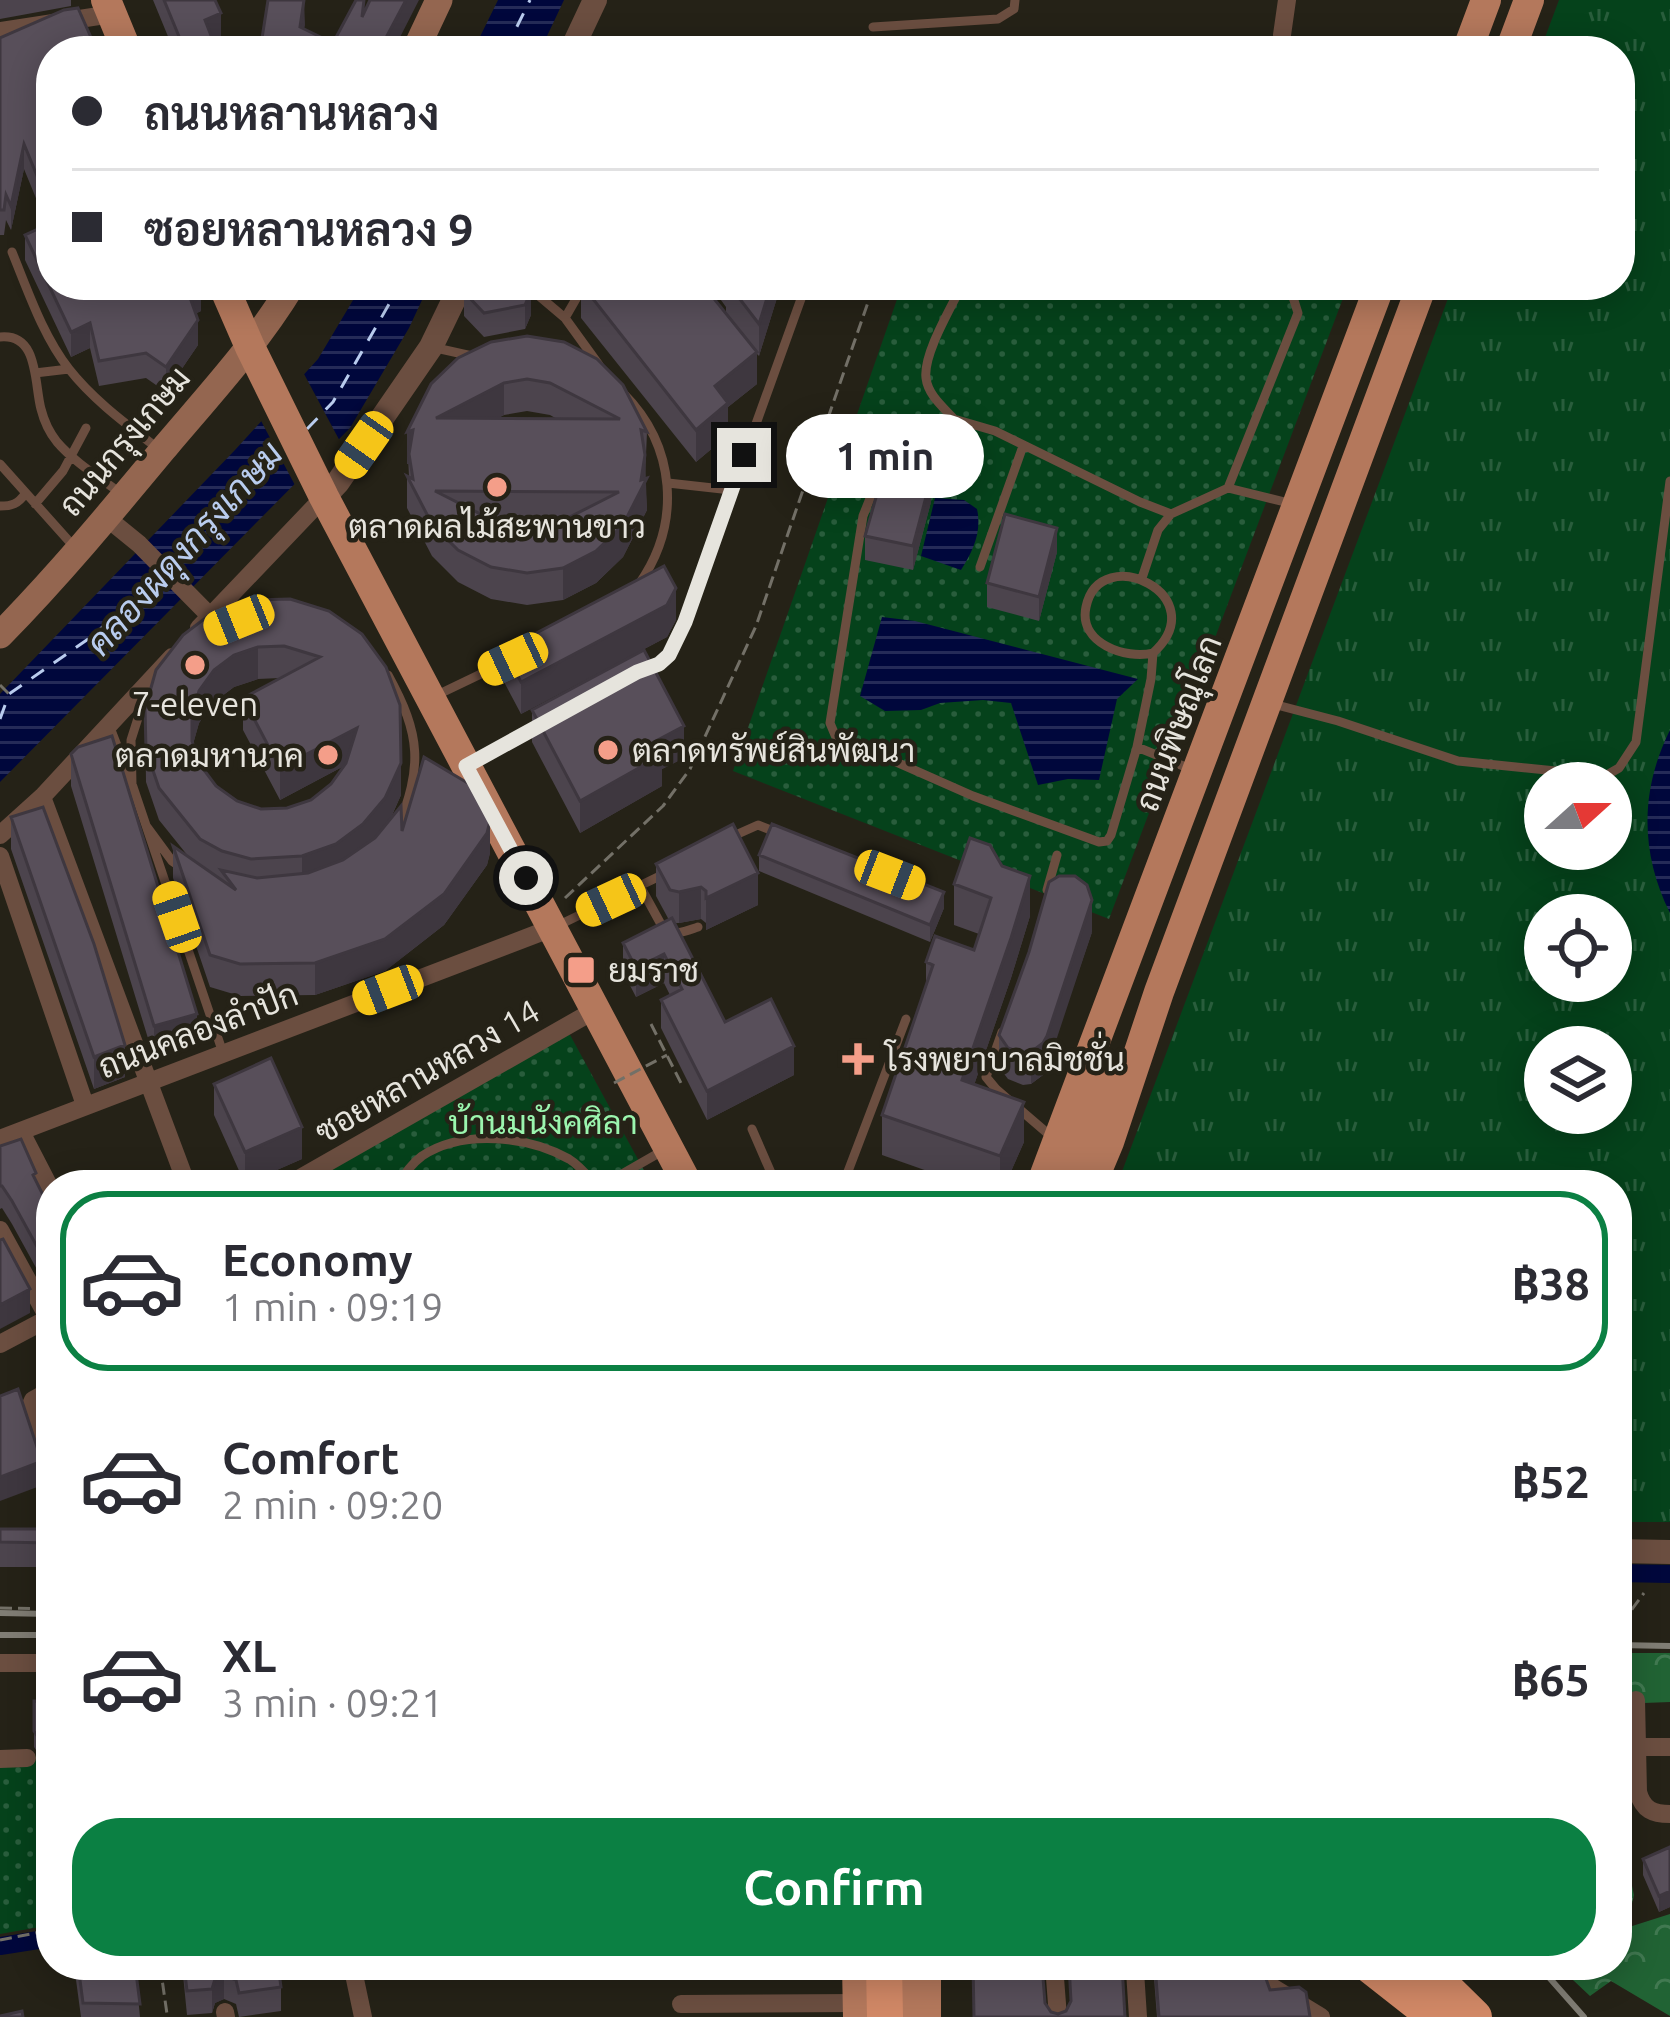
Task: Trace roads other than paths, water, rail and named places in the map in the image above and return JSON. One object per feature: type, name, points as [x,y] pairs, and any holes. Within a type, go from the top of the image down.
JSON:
[{"type":"highway","points":[[867,2012],[879,1980]]},
{"type":"highway","points":[[1389,1980],[1436,2017]]},
{"type":"highway","points":[[1436,1980],[1474,2017]]},
{"type":"main road","points":[[422,36],[439,0]]},
{"type":"main road","points":[[1473,36],[1486,0]]},
{"type":"main road","points":[[1516,36],[1529,0]]},
{"type":"main road","points":[[109,7],[121,36]]},
{"type":"main road","points":[[230,300],[318,486],[680,1170]]},
{"type":"main road","name":"ถนนกรุงเกษม","points":[[0,634],[79,551],[250,346],[282,300]]},
{"type":"main road","name":"ถนนพิษณุโลก","points":[[1047,1170],[1374,300]]},
{"type":"main road","points":[[1096,1170],[1416,300]]},
{"type":"main road","points":[[1074,1170],[1192,862],[1238,782]]},
{"type":"main road","points":[[860,1980],[867,2012]]},
{"type":"main road","points":[[903,1980],[903,2017]]},
{"type":"main road","points":[[926,1980],[926,2017]]},
{"type":"main road","points":[[943,1980],[943,2017]]},
{"type":"street","points":[[579,36],[595,0]]},
{"type":"street","points":[[1282,35],[1287,0]]},
{"type":"street","points":[[0,32],[109,7]]},
{"type":"street","points":[[0,835],[42,797],[176,654],[318,486],[338,482],[431,347],[454,300]]},
{"type":"street","points":[[116,507],[139,544],[209,615]]},
{"type":"street","points":[[42,797],[181,1170]]},
{"type":"street","points":[[0,856],[85,1105]]},
{"type":"street","name":"ถนนคลองลำปัก","points":[[0,1139],[549,922]]},
{"type":"street","name":"ซอยหลานหลวง 14","points":[[314,1170],[596,1010]]},
{"type":"street","points":[[21,1132],[41,1170]]},
{"type":"street","points":[[0,1230],[36,1294]]},
{"type":"street","points":[[0,1344],[36,1326]]},
{"type":"street","points":[[36,1398],[30,1407],[36,1425]]},
{"type":"street","points":[[1632,1551],[1670,1552]]},
{"type":"street","points":[[0,1663],[36,1663]]},
{"type":"street","points":[[1636,1700],[1638,1792],[1641,1802],[1655,1814],[1670,1814]]},
{"type":"street","points":[[1638,1748],[1670,1747]]},
{"type":"street","points":[[0,1759],[27,1758]]},
{"type":"street","points":[[355,1980],[363,2017]]},
{"type":"street","points":[[1055,1980],[1058,2017]]},
{"type":"street","points":[[1134,1980],[1138,2017]]},
{"type":"street","points":[[1261,1980],[1321,2017]]},
{"type":"street","points":[[681,2004],[867,2012]]},
{"type":"lane","points":[[873,27],[998,19],[1013,9],[1015,0]]},
{"type":"lane","points":[[11,252],[69,369],[161,452]]},
{"type":"lane","points":[[544,300],[565,317],[608,378],[583,367]]},
{"type":"lane","points":[[565,317],[575,300]]},
{"type":"lane","points":[[637,672],[669,655],[685,622],[801,300]]},
{"type":"lane","points":[[955,300],[928,360],[926,379],[934,398],[954,419],[995,431],[1171,514]]},
{"type":"lane","points":[[1228,488],[1298,313],[1294,300]]},
{"type":"lane","points":[[0,337],[10,336],[32,355],[47,427],[116,507]]},
{"type":"lane","points":[[431,347],[493,361]]},
{"type":"lane","points":[[35,374],[69,369]]},
{"type":"lane","points":[[757,369],[770,386]]},
{"type":"lane","points":[[619,389],[647,421],[660,448],[668,483],[662,540],[632,591]]},
{"type":"lane","points":[[954,419],[931,472],[883,485],[871,496],[863,516],[830,723],[835,735],[973,796],[1106,841],[1137,747],[1153,653]]},
{"type":"lane","points":[[35,503],[63,471],[86,428]]},
{"type":"lane","points":[[980,567],[1023,446]]},
{"type":"lane","points":[[0,464],[79,551]]},
{"type":"lane","points":[[1268,702],[1458,761],[1604,776],[1619,768],[1636,742],[1670,481]]},
{"type":"lane","points":[[668,483],[731,490]]},
{"type":"lane","points":[[1142,578],[1158,530],[1171,514],[1228,488],[1298,505]]},
{"type":"lane","points":[[0,506],[12,506],[25,494]]},
{"type":"lane","points":[[1125,575],[1142,578],[1162,593],[1171,609],[1168,630],[1153,653],[1138,657],[1112,650],[1094,638],[1086,604],[1098,586],[1125,575]]},
{"type":"lane","points":[[201,635],[209,615]]},
{"type":"lane","points":[[430,698],[533,650]]},
{"type":"lane","points":[[132,784],[131,740],[144,697],[176,654]]},
{"type":"lane","points":[[386,673],[406,709],[415,749],[412,793],[396,833]]},
{"type":"lane","points":[[466,766],[542,724]]},
{"type":"lane","points":[[109,725],[224,1053]]},
{"type":"lane","points":[[415,749],[448,733]]},
{"type":"lane","points":[[1137,747],[1198,772]]},
{"type":"lane","points":[[714,847],[758,825],[780,833]]},
{"type":"lane","points":[[146,826],[172,861],[190,874]]},
{"type":"lane","points":[[1045,896],[1057,854]]},
{"type":"lane","points":[[549,922],[677,866]]},
{"type":"lane","points":[[640,886],[668,932],[698,927]]},
{"type":"lane","points":[[1008,1016],[986,1077],[1058,1141]]},
{"type":"lane","points":[[848,1170],[906,1019]]},
{"type":"lane","points":[[752,1129],[770,1170]]},
{"type":"lane","points":[[407,1170],[424,1154],[485,1138],[542,1147],[583,1170]]},
{"type":"lane","points":[[626,1170],[668,1147]]},
{"type":"water","points":[[498,0],[564,0],[547,36],[480,36]]},
{"type":"water","name":"คลองผดุงกรุงเกษม","points":[[353,300],[422,300],[350,428],[0,782],[0,694],[318,359]]},
{"type":"water","points":[[935,498],[964,500],[977,509],[975,541],[961,570],[921,556]]},
{"type":"water","points":[[882,617],[915,621],[1138,679],[1117,699],[1099,780],[1038,785],[1011,703],[983,700],[885,711],[860,696]]},
{"type":"water","points":[[1670,730],[1670,913],[1653,868],[1648,822],[1653,775]]},
{"type":"waterway","points":[[1632,1573],[1670,1574]]},
{"type":"waterway","points":[[0,1946],[36,1940]]},
{"type":"railway","points":[[0,1613],[36,1614]]},
{"type":"railway","points":[[0,1635],[36,1635]]},
{"type":"railway","points":[[1632,1645],[1670,1646]]},
{"type":"railway","points":[[1551,1980],[1584,2017]]},
{"type":"place","name":"ตลาดผลไม้สะพานขาว","points":[[497,487]]},
{"type":"place","name":"7-eleven","points":[[195,665]]},
{"type":"place","name":"ตลาดทรัพย์สินพัฒนา","points":[[608,750]]},
{"type":"place","name":"ตลาดมหานาค","points":[[328,755]]},
{"type":"place","name":"ยมราช","points":[[581,970]]},
{"type":"place","name":"โรงพยาบาลมิชชั่น","points":[[858,1059]]},
{"type":"park label","name":"บ้านมนังคศิลา","points":[[543,1122]]}]
